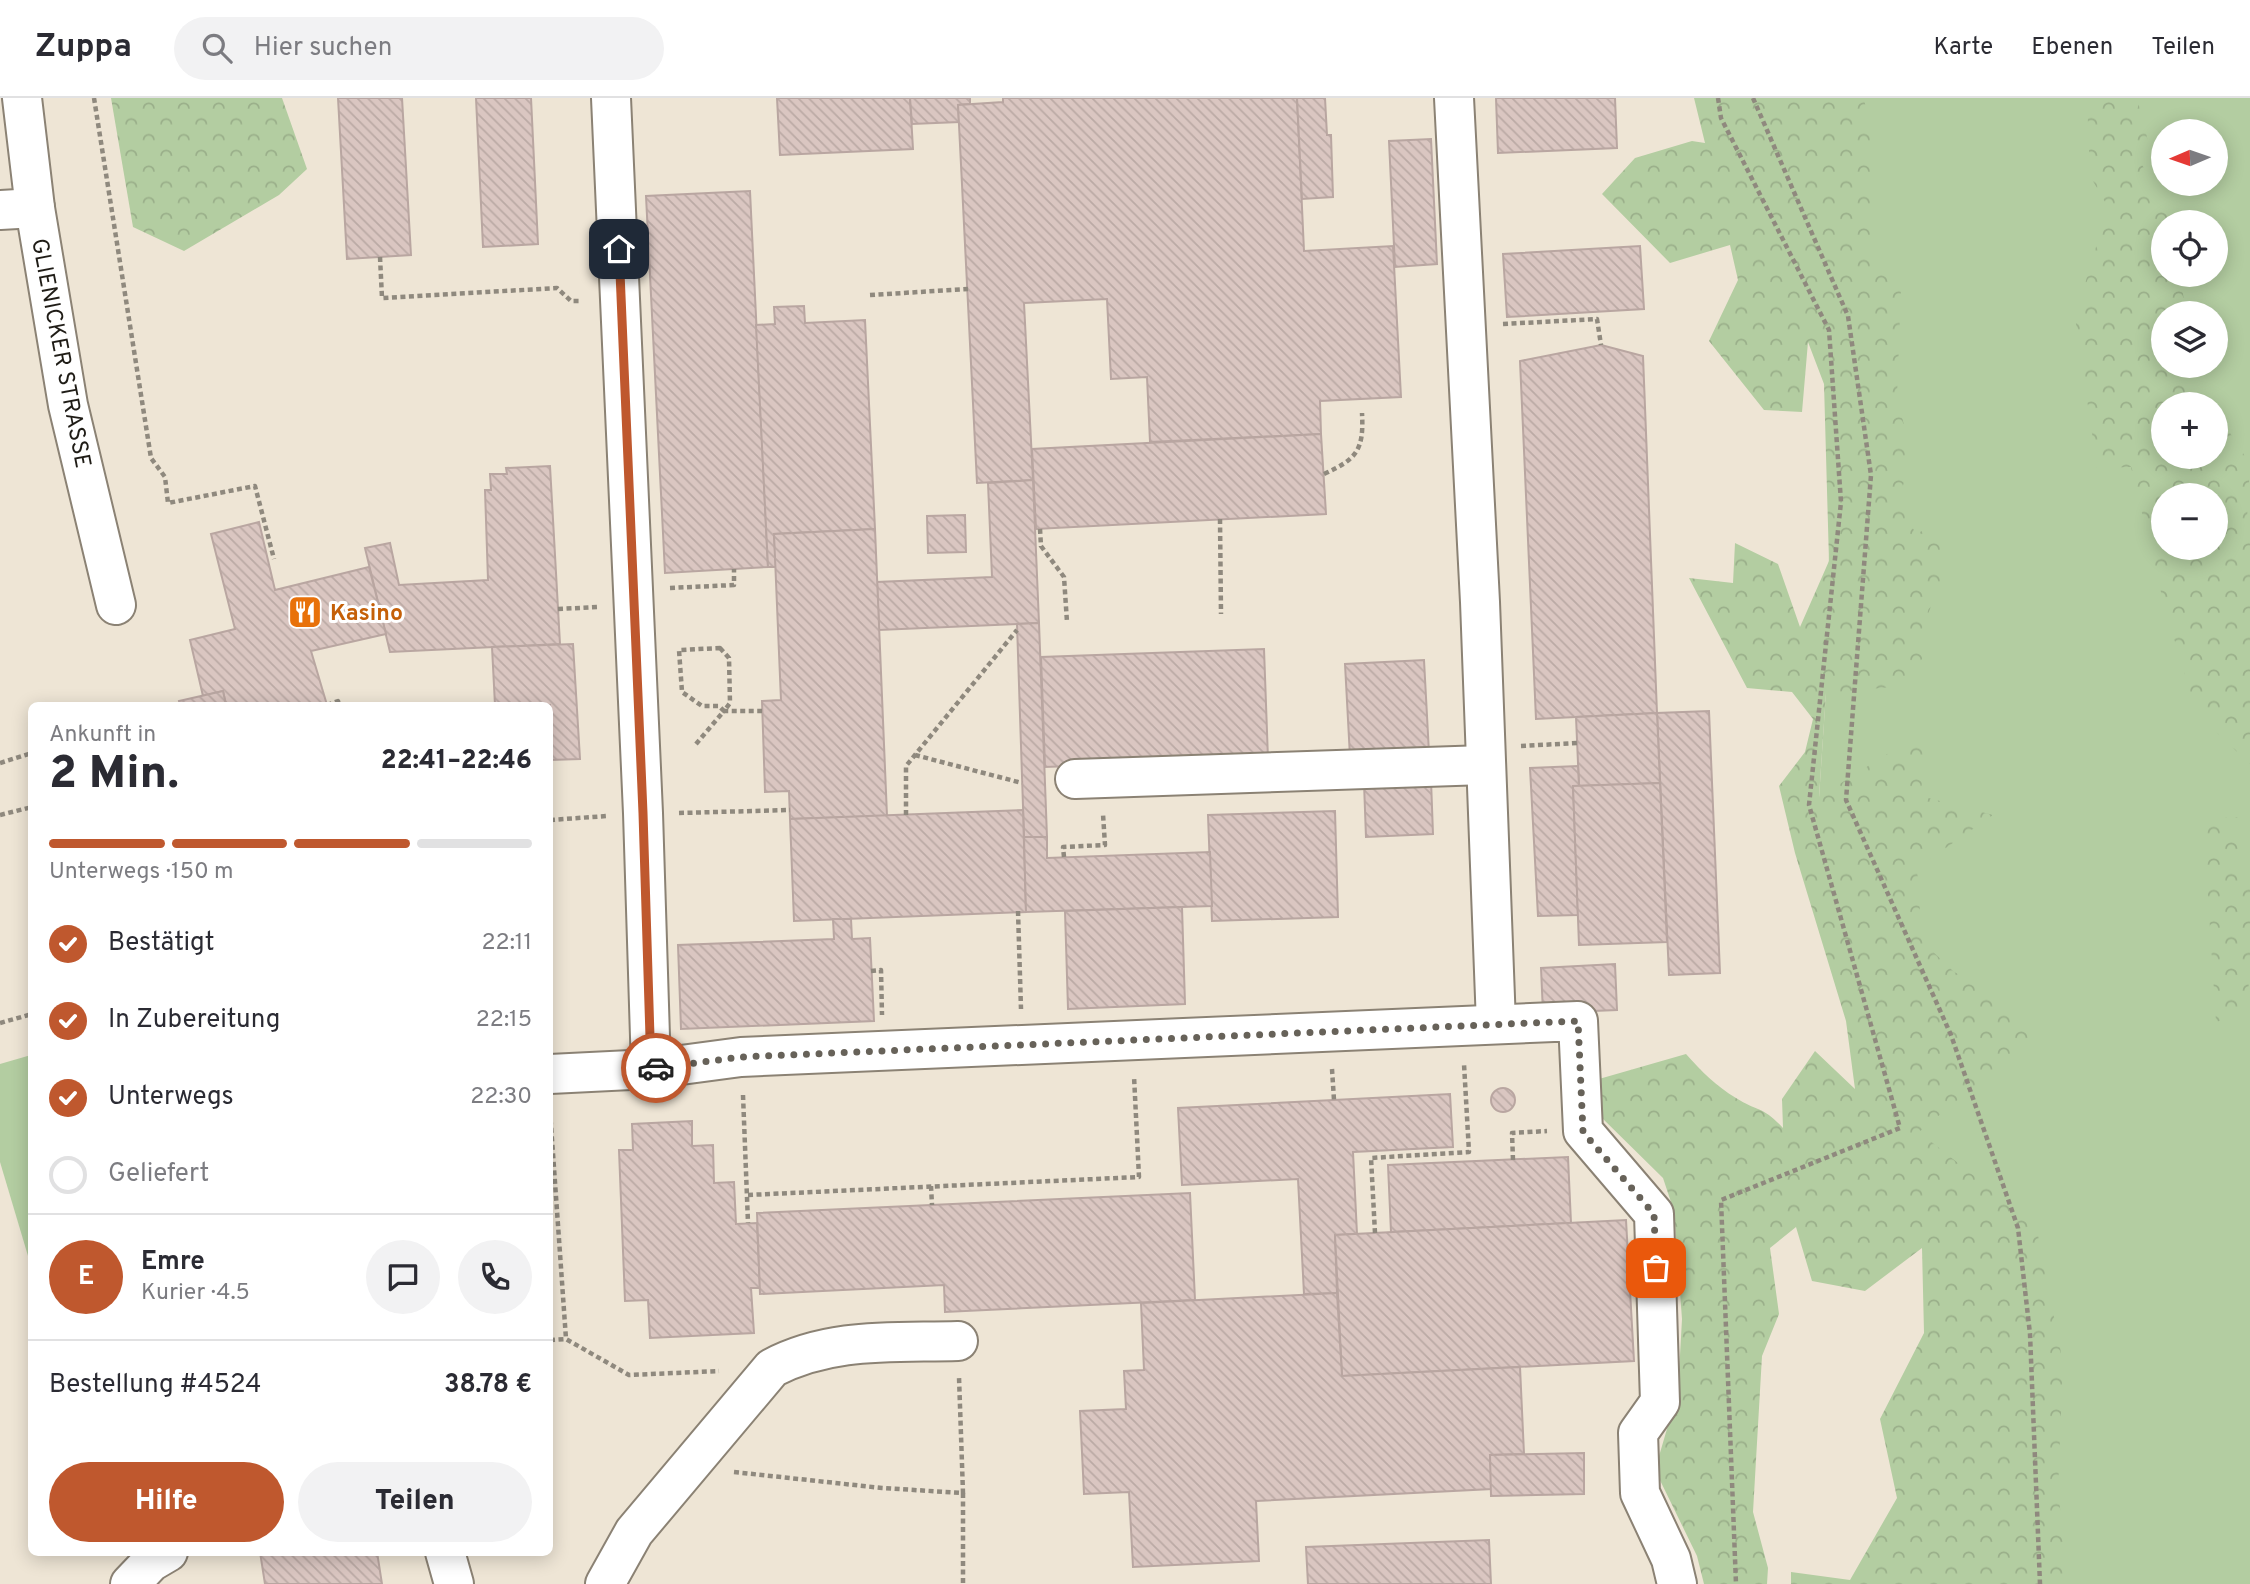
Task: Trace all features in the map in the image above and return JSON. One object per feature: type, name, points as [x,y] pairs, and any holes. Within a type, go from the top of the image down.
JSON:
[{"type":"street","name":"GLIENICKER STRASSE","points":[[22,98],[17,209],[116,605]]},
{"type":"street","points":[[611,98],[634,589],[651,1069]]},
{"type":"street","points":[[1454,98],[1485,756],[1479,1025]]},
{"type":"street","points":[[1088,779],[1485,756]]},
{"type":"street","points":[[553,1074],[651,1069],[741,1057],[1578,1021],[1583,1129],[1654,1214],[1660,1402],[1637,1433],[1640,1493],[1671,1559],[1677,1584]]},
{"type":"street","points":[[605,1584],[634,1532],[772,1368],[832,1345],[958,1341]]},
{"type":"street","points":[[130,1584],[151,1562],[161,1556]]},
{"type":"street","points":[[446,1556],[454,1584]]},
{"type":"path","points":[[94,98],[151,458],[165,477],[168,503],[255,486],[274,559]]},
{"type":"path","points":[[1718,98],[1721,118],[1829,330],[1841,502],[1809,806],[1899,1128],[1721,1200],[1736,1584]]},
{"type":"path","points":[[1754,98],[1849,316],[1871,475],[1846,800],[1951,1035],[2018,1228],[2031,1334],[2040,1584]]},
{"type":"path","points":[[380,257],[382,298],[556,288],[571,301],[621,299]]},
{"type":"path","points":[[870,295],[968,289]]},
{"type":"path","points":[[1465,326],[1597,319],[1601,345]]},
{"type":"path","points":[[1324,474],[1345,465],[1358,451],[1363,435],[1362,413]]},
{"type":"path","points":[[1220,519],[1221,614]]},
{"type":"path","points":[[1040,529],[1041,546],[1064,577],[1067,622]]},
{"type":"path","points":[[634,589],[734,585],[734,569]]},
{"type":"path","points":[[906,814],[906,766],[1017,630]]},
{"type":"path","points":[[696,744],[724,711],[730,703],[729,659],[720,648],[680,650],[682,692],[702,706],[719,706],[724,711],[762,711]]},
{"type":"path","points":[[1485,756],[1577,743]]},
{"type":"path","points":[[0,763],[28,754]]},
{"type":"path","points":[[915,755],[1022,783]]},
{"type":"path","points":[[1063,857],[1063,847],[1105,845],[1088,779]]},
{"type":"path","points":[[0,815],[28,808]]},
{"type":"path","points":[[1018,911],[1022,1045]]},
{"type":"path","points":[[872,971],[881,970],[884,1051]]},
{"type":"path","points":[[0,1023],[28,1015]]},
{"type":"path","points":[[1375,1233],[1371,1158],[1469,1152],[1479,1025]]},
{"type":"path","points":[[748,1195],[1139,1177],[1132,1040]]},
{"type":"path","points":[[741,1057],[748,1223]]},
{"type":"path","points":[[1513,1160],[1512,1133],[1583,1129]]},
{"type":"path","points":[[553,1150],[566,1339]]},
{"type":"path","points":[[931,1186],[932,1205]]},
{"type":"path","points":[[553,1340],[566,1339],[629,1375],[772,1368]]},
{"type":"path","points":[[958,1341],[963,1584]]},
{"type":"path","points":[[686,1467],[882,1488],[962,1493]]},
{"type":"green space","points":[[111,98],[282,98],[307,169],[279,195],[184,251],[133,227]]},
{"type":"green space","points":[[1694,98],[1864,98],[1874,153],[1874,267],[1901,287],[1897,398],[1911,452],[1902,490],[1902,508],[1916,534],[1936,524],[1945,542],[1944,573],[1921,632],[1922,659],[1903,686],[1826,693],[1819,797],[1925,730],[1921,796],[1993,815],[1917,868],[1922,941],[1954,972],[2006,997],[2031,1039],[1919,1132],[2036,1225],[2063,1363],[2058,1489],[2068,1584],[1791,1584],[1791,1572],[1850,1580],[1897,1498],[1880,1419],[1924,1333],[1922,1248],[1865,1291],[1812,1281],[1796,1227],[1770,1248],[1779,1314],[1762,1356],[1753,1512],[1768,1568],[1767,1584],[1704,1584],[1697,1556],[1655,1470],[1678,1391],[1682,1319],[1674,1211],[1663,1178],[1601,1117],[1599,1079],[1686,1054],[1722,1089],[1765,1113],[1783,1128],[1782,1099],[1815,1051],[1855,1089],[1846,1021],[1795,853],[1779,786],[1805,752],[1813,719],[1792,692],[1747,688],[1689,578],[1733,583],[1735,543],[1778,564],[1800,627],[1829,561],[1824,384],[1808,342],[1802,412],[1764,410],[1709,341],[1738,280],[1730,245],[1670,263],[1602,194],[1635,158],[1692,141],[1705,143]]},
{"type":"green space","points":[[1727,98],[2250,98],[2250,1584],[2014,1584],[1819,798],[1826,692],[1834,324]]},
{"type":"green space","points":[[2087,98],[2137,98],[2149,145],[2138,156],[2151,183],[2151,196],[2157,196],[2164,210],[2151,210],[2151,287],[2182,287],[2184,301],[2151,301],[2151,378],[2195,378],[2203,392],[2151,392],[2151,469],[2228,469],[2228,430],[2250,464],[2247,520],[2250,526],[2250,764],[2197,714],[2153,560],[2228,560],[2228,483],[2151,483],[2151,551],[2131,467],[2097,468],[2075,317],[2108,207],[2090,176]]},
{"type":"green space","points":[[2240,817],[2239,880],[2250,888],[2250,959],[2247,957],[2250,1011],[2216,1022],[2203,819]]},
{"type":"green space","points":[[28,1056],[28,1256],[0,1162],[0,1064]]},
{"type":"building","points":[[338,98],[402,98],[411,255],[347,259]]},
{"type":"building","points":[[476,98],[531,98],[538,244],[483,247]]},
{"type":"building","points":[[777,98],[910,98],[913,149],[780,155]]},
{"type":"building","points":[[910,98],[970,98],[970,104],[958,105],[959,122],[912,124]]},
{"type":"building","points":[[1003,98],[1297,98],[1304,251],[1393,246],[1401,397],[1320,401],[1321,434],[1150,442],[1147,377],[1111,379],[1107,299],[1024,303],[1033,480],[977,483],[958,105],[1003,102]]},
{"type":"building","points":[[1297,98],[1325,98],[1327,135],[1331,135],[1333,197],[1302,199]]},
{"type":"building","points":[[1496,98],[1615,98],[1617,148],[1498,153]]},
{"type":"building","points":[[1431,139],[1437,264],[1395,267],[1389,141]]},
{"type":"building","points":[[750,191],[768,567],[665,573],[646,196]]},
{"type":"building","points":[[1640,246],[1644,309],[1507,317],[1503,254]]},
{"type":"building","points":[[804,306],[805,323],[865,320],[875,529],[774,534],[776,567],[768,567],[756,325],[775,324],[774,307]]},
{"type":"building","points":[[1601,345],[1643,356],[1657,713],[1536,719],[1520,361]]},
{"type":"building","points":[[1321,434],[1326,514],[1036,529],[1032,449]]},
{"type":"building","points":[[550,466],[560,644],[390,652],[365,548],[390,543],[399,585],[488,580],[485,490],[491,490],[490,474],[507,474],[506,468]]},
{"type":"building","points":[[1033,480],[1039,623],[879,630],[877,582],[992,577],[988,483]]},
{"type":"building","points":[[965,515],[966,552],[928,553],[927,516]]},
{"type":"building","name":"Kasino","points":[[259,522],[275,590],[369,567],[386,634],[311,651],[326,702],[225,702],[223,691],[203,696],[190,640],[235,629],[211,534]]},
{"type":"building","points":[[875,529],[887,816],[790,819],[789,791],[765,792],[762,701],[781,700],[774,534]]},
{"type":"building","points":[[1039,623],[1047,837],[1024,837],[1017,624]]},
{"type":"building","points":[[573,644],[580,759],[553,760],[553,702],[495,702],[492,647]]},
{"type":"building","points":[[1264,649],[1268,759],[1045,767],[1041,657]]},
{"type":"building","points":[[1424,660],[1429,753],[1350,757],[1345,664]]},
{"type":"building","points":[[223,691],[225,702],[179,702]]},
{"type":"building","points":[[1709,711],[1720,973],[1669,975],[1657,713]]},
{"type":"building","points":[[1657,713],[1660,783],[1579,786],[1576,717]]},
{"type":"building","points":[[1578,766],[1579,786],[1573,786],[1578,915],[1538,916],[1530,768]]},
{"type":"building","points":[[1431,780],[1433,834],[1366,837],[1364,783]]},
{"type":"building","points":[[1660,783],[1667,942],[1579,945],[1573,786]]},
{"type":"building","points":[[1023,810],[1026,912],[794,921],[790,819]]},
{"type":"building","points":[[1335,811],[1338,917],[1212,921],[1208,815]]},
{"type":"building","points":[[1024,837],[1047,837],[1047,858],[1210,852],[1212,906],[1026,912]]},
{"type":"building","points":[[1182,907],[1185,1004],[1068,1009],[1065,911]]},
{"type":"building","points":[[833,919],[851,919],[852,939],[870,938],[874,1021],[681,1029],[678,945],[834,939]]},
{"type":"building","points":[[1615,964],[1617,1010],[1543,1013],[1541,968]]},
{"type":"building","points":[[1503,1088],[1514,1095],[1515,1100],[1508,1111],[1503,1112],[1492,1105],[1491,1100],[1498,1089]]},
{"type":"building","points":[[1450,1094],[1453,1147],[1353,1152],[1357,1234],[1335,1235],[1337,1293],[1304,1294],[1298,1179],[1182,1185],[1178,1108]]},
{"type":"building","points":[[692,1121],[692,1146],[713,1145],[714,1183],[734,1182],[736,1224],[757,1223],[760,1288],[751,1288],[754,1333],[650,1338],[648,1300],[625,1301],[619,1150],[633,1150],[632,1124]]},
{"type":"building","points":[[1568,1157],[1571,1223],[1391,1232],[1388,1165]]},
{"type":"building","points":[[1190,1193],[1195,1300],[945,1312],[944,1285],[760,1294],[757,1213]]},
{"type":"building","points":[[1626,1220],[1634,1361],[1342,1376],[1335,1235]]},
{"type":"building","points":[[1337,1293],[1342,1376],[1520,1367],[1524,1454],[1490,1455],[1492,1489],[1256,1501],[1259,1561],[1133,1567],[1129,1492],[1084,1494],[1080,1411],[1126,1409],[1124,1371],[1144,1370],[1141,1303]]},
{"type":"building","points":[[1584,1453],[1584,1494],[1491,1496],[1490,1455]]},
{"type":"building","points":[[1489,1540],[1491,1584],[1308,1584],[1306,1547]]},
{"type":"building","points":[[261,1556],[378,1556],[382,1584],[265,1584]]},
{"type":"way so far","points":[[656,1068],[741,1057],[1578,1021],[1583,1132],[1654,1214],[1656,1268]]},
{"type":"place","name":"Kasino","points":[[305,612]]},
{"type":"route","points":[[619,249],[648,927],[651,1069],[656,1068]]}]
